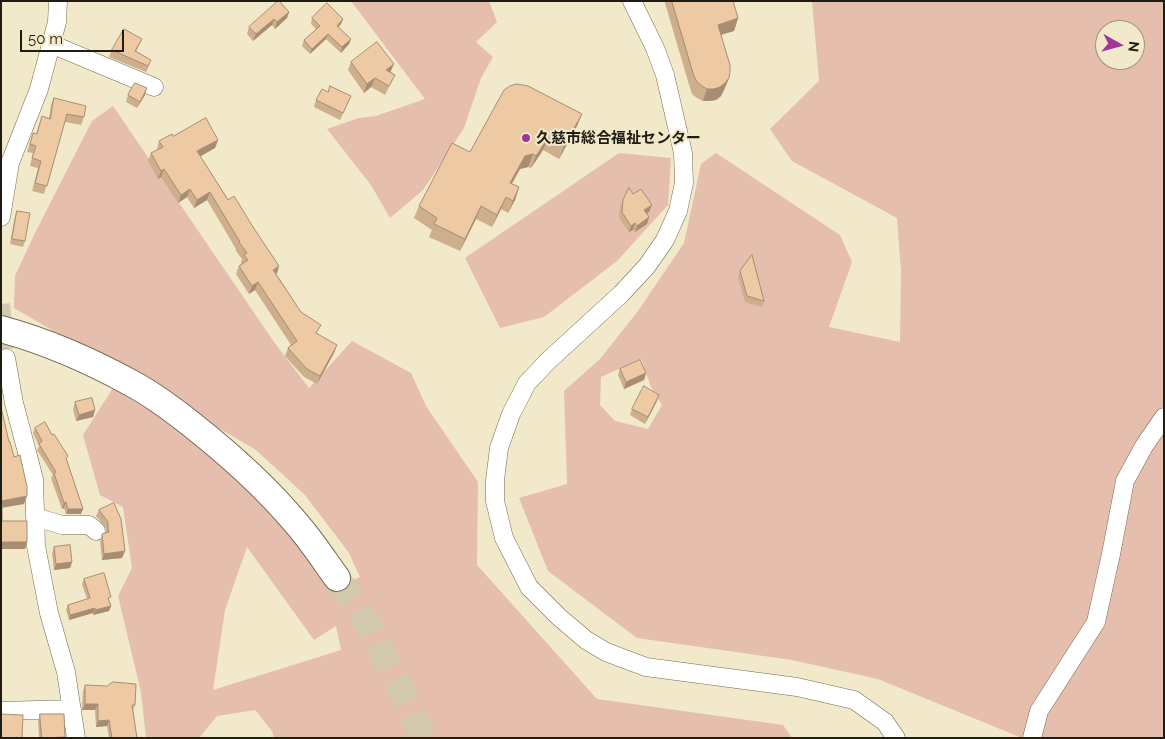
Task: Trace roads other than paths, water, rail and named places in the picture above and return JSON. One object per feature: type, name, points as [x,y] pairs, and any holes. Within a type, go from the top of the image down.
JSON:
[{"type":"highway","points":[[1,329],[26,336],[132,383],[174,411],[218,445],[261,485],[297,524],[338,578]]},
{"type":"street","points":[[1,217],[10,163],[39,89],[57,22],[58,1]]},
{"type":"street","points":[[632,1],[662,66],[683,153],[684,183],[678,211],[665,240],[647,266],[621,294],[549,360],[527,383],[511,414],[498,448],[495,502],[504,538],[529,587],[559,617],[586,640],[606,652],[646,667],[797,687],[854,700],[885,722],[896,738]]},
{"type":"street","points":[[51,44],[154,87]]},
{"type":"street","points":[[6,358],[8,402],[34,478],[36,546],[49,613],[66,672],[76,738]]},
{"type":"street","points":[[1032,738],[1039,711],[1096,622],[1125,481],[1144,446],[1164,417]]},
{"type":"street","points":[[35,517],[62,524],[89,525],[96,531]]},
{"type":"street","points":[[1,711],[72,709]]},
{"type":"tunnel","points":[[1,304],[6,358]]},
{"type":"tunnel","points":[[337,578],[366,621],[424,738]]},
{"type":"place","name":"久慈市総合福祉センター","points":[[526,138]]}]
